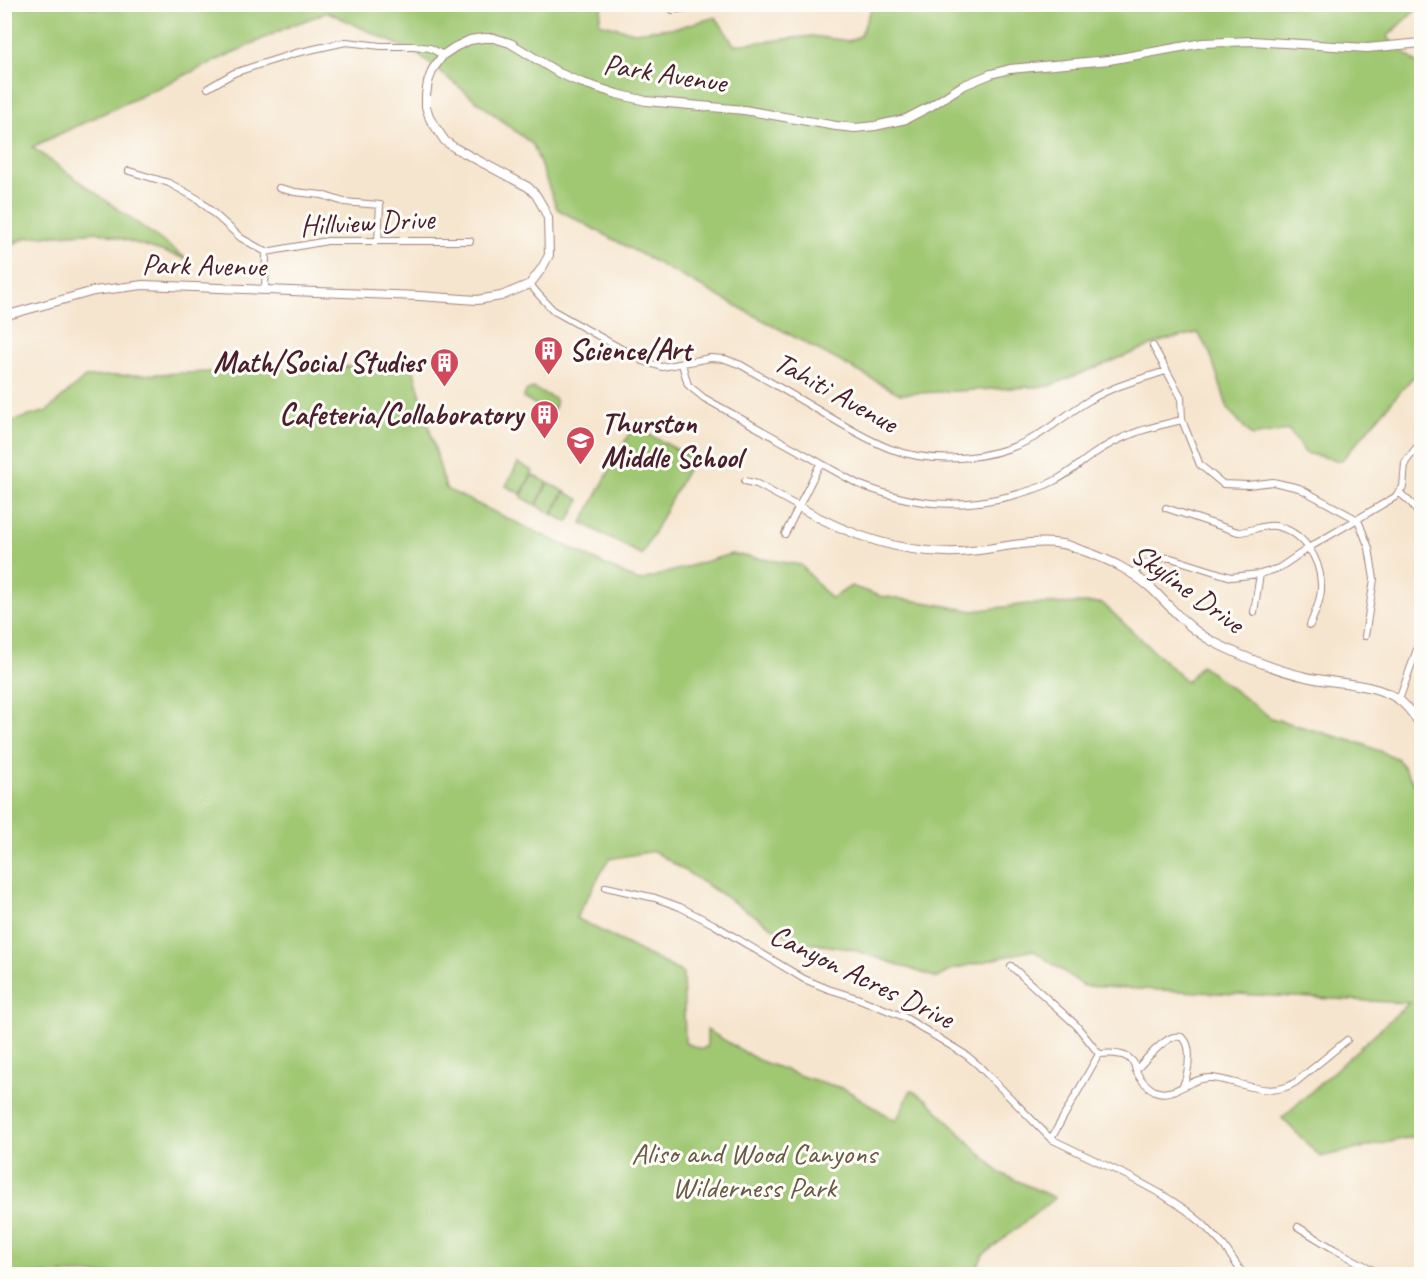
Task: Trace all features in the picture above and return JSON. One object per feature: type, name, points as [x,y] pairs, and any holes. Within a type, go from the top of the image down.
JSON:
[{"type":"main road","name":"Park Avenue","points":[[443,55],[455,46],[470,40],[494,38],[510,43],[559,73],[577,81],[646,101],[744,110],[855,128],[875,126],[906,118],[931,106],[962,86],[1010,69],[1109,60],[1203,43],[1252,41],[1367,48],[1422,43]]},
{"type":"main road","points":[[443,55],[433,69],[426,95],[426,106],[436,130],[455,148],[528,187],[536,195],[548,218],[549,255],[530,284]]},
{"type":"main road","name":"Park Avenue","points":[[4,316],[94,291],[143,285],[477,300],[501,297],[530,284]]},
{"type":"street","points":[[674,10],[710,4]]},
{"type":"street","points":[[208,88],[234,73],[255,66],[296,53],[346,42],[430,48],[443,55]]},
{"type":"street","name":"Hillview Drive","points":[[129,171],[169,183],[198,198],[241,238],[266,252],[327,241],[470,241]]},
{"type":"street","points":[[279,188],[322,195],[344,202],[380,206],[378,241]]},
{"type":"street","name":"Hillview Drive","points":[[265,290],[266,252]]},
{"type":"street","name":"Tahiti Avenue","points":[[530,284],[554,311],[643,361],[662,367],[710,358],[725,359],[741,365],[868,439],[894,450],[936,458],[976,456],[1013,447],[1033,438],[1092,398],[1166,371]]},
{"type":"street","points":[[1154,346],[1181,397],[1182,420],[1200,465],[1223,484],[1248,485],[1273,482],[1299,488],[1358,520],[1369,548],[1374,579],[1365,636]]},
{"type":"street","points":[[682,364],[688,385],[704,398],[858,484],[885,495],[924,502],[975,503],[1035,489],[1072,471],[1122,437],[1140,430],[1182,420]]},
{"type":"street","points":[[1132,573],[1153,559],[1162,557],[1231,577],[1260,574],[1279,568],[1395,497],[1403,487],[1405,463],[1416,448],[1422,446]]},
{"type":"street","points":[[785,534],[820,464]]},
{"type":"street","name":"Skyline Drive","points":[[745,481],[757,484],[823,521],[852,533],[901,548],[959,552],[1037,543],[1063,544],[1114,562],[1132,573],[1191,627],[1227,649],[1303,676],[1374,688],[1399,700],[1411,711],[1422,727]]},
{"type":"street","points":[[1399,492],[1413,505],[1422,521]]},
{"type":"street","points":[[1166,508],[1238,532],[1275,526],[1296,535],[1310,548],[1322,586],[1310,625]]},
{"type":"street","points":[[1254,612],[1260,574]]},
{"type":"street","points":[[1399,700],[1422,635]]},
{"type":"street","name":"Canyon Acres Drive","points":[[606,887],[655,898],[680,907],[713,924],[804,979],[904,1017],[966,1055],[1051,1138],[1137,1181],[1186,1210],[1224,1246],[1243,1275]]},
{"type":"street","points":[[1011,966],[1076,1025],[1099,1054]]},
{"type":"street","points":[[1136,1070],[1146,1058],[1173,1037],[1179,1036],[1187,1043],[1190,1054],[1190,1067],[1182,1087]]},
{"type":"street","points":[[1099,1054],[1124,1055],[1134,1063],[1146,1084],[1154,1090],[1165,1093],[1202,1079],[1212,1078],[1275,1090],[1288,1087],[1347,1040]]},
{"type":"street","points":[[1051,1138],[1099,1054]]},
{"type":"street","points":[[1298,1227],[1380,1275]]},
{"type":"green space","points":[[77,4],[97,9],[103,4],[602,5],[599,23],[634,32],[680,27],[716,17],[734,45],[812,36],[849,41],[860,36],[873,5],[1421,5],[1387,37],[1421,67],[1421,376],[1412,378],[1341,461],[1305,453],[1289,430],[1252,436],[1228,409],[1210,353],[1198,333],[1165,340],[1049,386],[900,394],[557,209],[533,145],[417,54],[328,12],[290,26],[32,147],[187,259],[100,232],[28,237],[5,247],[5,5]]},
{"type":"green space","name":"Aliso and Wood Canyons Wilderness Park","points":[[412,364],[446,489],[639,581],[731,554],[801,565],[831,599],[851,586],[880,596],[973,611],[1028,604],[1102,603],[1187,682],[1201,665],[1271,718],[1362,744],[1397,758],[1421,793],[1421,1131],[1412,1137],[1320,1157],[1282,1118],[1409,1003],[1084,986],[1033,950],[953,969],[937,978],[851,949],[794,941],[654,851],[609,859],[576,918],[683,973],[685,1043],[701,1049],[707,1047],[707,1030],[758,1060],[845,1089],[896,1121],[911,1090],[926,1099],[1000,1173],[1055,1198],[983,1255],[974,1274],[5,1274],[5,423],[47,411],[85,377]]},
{"type":"green space","points":[[533,388],[555,399],[556,405],[552,413],[523,398],[527,390]]},
{"type":"green space","points":[[633,426],[693,458],[642,555],[582,523]]},
{"type":"green space","points":[[518,463],[533,471],[521,494],[506,486]]},
{"type":"green space","points":[[532,475],[547,482],[536,505],[521,497]]},
{"type":"green space","points":[[548,483],[564,491],[552,514],[537,506]]},
{"type":"green space","points":[[565,492],[580,500],[568,522],[553,515]]},
{"type":"waterway","points":[[1417,1274],[1422,1273]]},
{"type":"place","name":"Science/Art","points":[[548,376]]},
{"type":"place","name":"Math/Social Studies","points":[[445,388]]},
{"type":"place","name":"Cafeteria/Collaboratory","points":[[544,440]]},
{"type":"place","name":"Thurston Middle School","points":[[580,466]]}]
